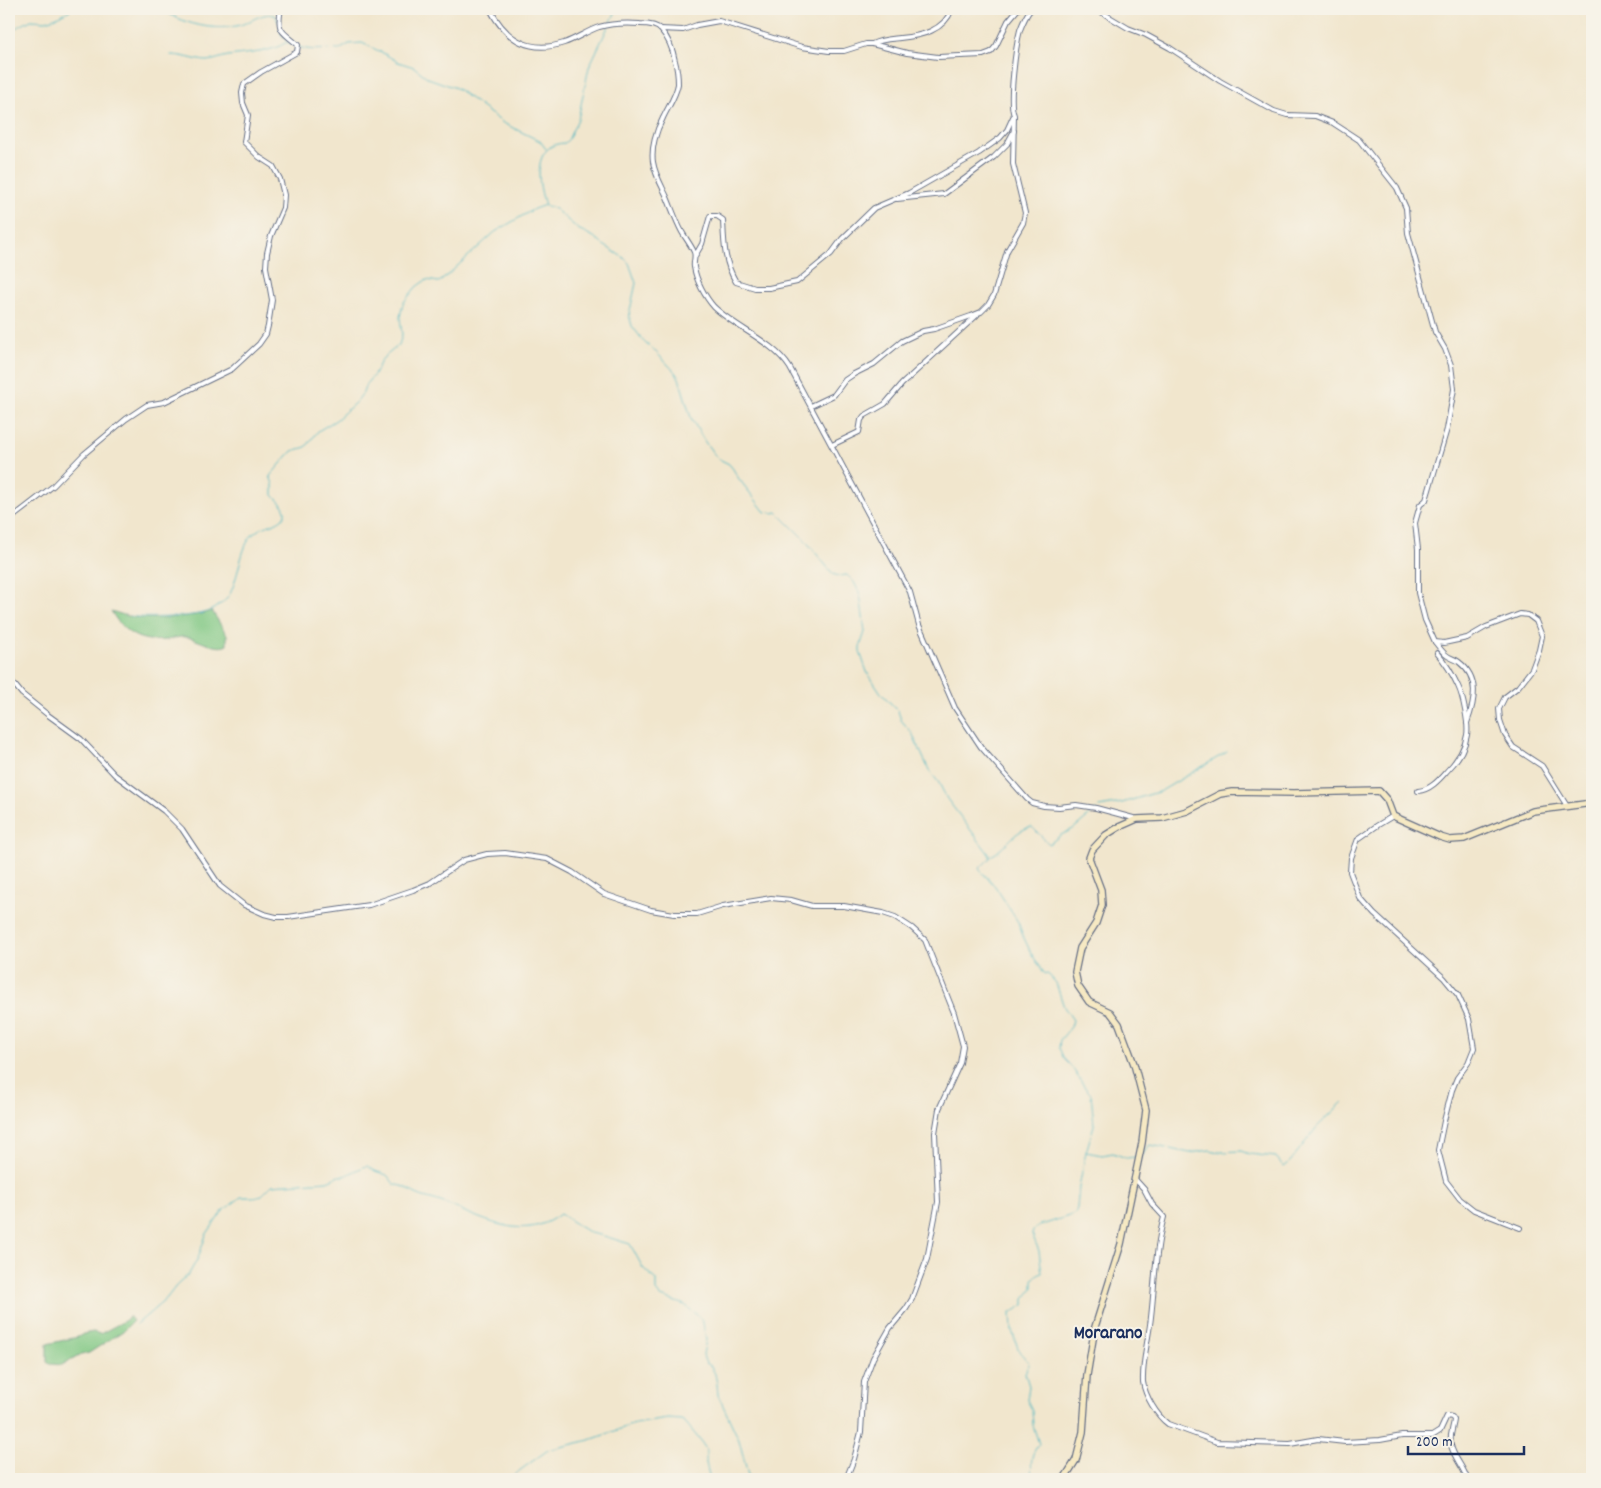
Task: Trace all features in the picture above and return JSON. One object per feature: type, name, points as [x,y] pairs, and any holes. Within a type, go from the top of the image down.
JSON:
[{"type":"street","points":[[9,520],[53,486],[84,454],[126,419],[147,405],[164,402],[232,369],[262,339],[268,326],[272,300],[266,267],[267,253],[271,236],[283,208],[284,195],[280,179],[273,166],[259,157],[244,142],[248,115],[243,103],[242,94],[244,84],[297,52],[298,46],[283,34],[280,26],[281,9]]},
{"type":"street","points":[[490,9],[500,25],[512,37],[525,44],[539,47],[564,43],[589,31],[612,24],[646,24],[660,28],[683,30],[719,21],[802,47],[829,51],[844,51],[872,44],[878,40],[906,38],[930,32],[942,26],[952,9]]},
{"type":"street","points":[[872,44],[907,53],[938,57],[983,55],[991,52],[996,46],[1008,21],[1018,9]]},
{"type":"street","points":[[832,445],[859,432],[861,420],[864,416],[885,404],[902,384],[988,305],[994,295],[1007,251],[1023,223],[1025,213],[1014,164],[1015,130],[1011,95],[1020,31],[1025,17],[1031,9]]},
{"type":"street","points":[[1096,9],[1128,28],[1162,44],[1220,81],[1274,111],[1287,115],[1315,116],[1333,123],[1359,140],[1397,188],[1406,208],[1408,233],[1435,332],[1445,349],[1451,365],[1454,389],[1447,429],[1426,500],[1420,505],[1415,523],[1418,549],[1418,593],[1425,620],[1435,642],[1445,654],[1458,661],[1468,670],[1473,679],[1467,736],[1463,748],[1455,763],[1437,782],[1424,790],[1418,791]]},
{"type":"street","points":[[660,28],[673,52],[678,84],[674,98],[661,121],[657,133],[653,151],[653,162],[657,177],[681,230],[693,249],[695,256],[694,266],[702,289],[713,305],[726,318],[763,342],[784,359],[910,592],[919,625],[955,708],[981,747],[1032,803],[1059,807],[1076,805],[1138,819],[1162,818],[1187,811],[1220,794],[1232,792],[1379,791],[1387,800],[1393,816],[1450,840],[1464,839],[1533,810],[1592,803]]},
{"type":"street","points":[[695,256],[702,244],[710,216],[717,216],[723,220],[726,260],[736,282],[755,288],[769,288],[797,282],[831,254],[842,239],[874,208],[908,193],[979,153],[1005,132],[1014,115]]},
{"type":"street","points":[[892,200],[944,194],[994,157],[1007,144],[1015,130]]},
{"type":"street","points":[[811,406],[834,396],[845,380],[874,364],[902,341],[923,331],[981,312]]},
{"type":"street","points":[[1435,642],[1444,643],[1467,638],[1486,627],[1520,614],[1528,615],[1536,621],[1542,636],[1539,650],[1532,669],[1518,687],[1505,697],[1499,709],[1500,720],[1505,735],[1513,747],[1542,766],[1567,806]]},
{"type":"street","points":[[1437,653],[1459,687],[1468,723]]},
{"type":"street","points":[[9,678],[22,694],[81,739],[115,775],[170,817],[193,844],[220,886],[244,905],[264,914],[288,917],[370,905],[430,882],[464,860],[487,854],[505,853],[547,859],[572,872],[604,894],[651,910],[674,914],[696,914],[723,906],[771,898],[791,900],[812,906],[844,906],[883,913],[895,917],[912,928],[925,940],[954,1013],[963,1046],[960,1063],[939,1109],[935,1133],[938,1202],[927,1258],[912,1299],[890,1328],[873,1358],[864,1382],[861,1432],[854,1459],[846,1479]]},
{"type":"street","points":[[1393,816],[1358,839],[1351,858],[1350,872],[1360,898],[1374,914],[1444,978],[1458,995],[1469,1019],[1474,1048],[1468,1063],[1452,1090],[1438,1150],[1446,1180],[1460,1198],[1474,1210],[1520,1228]]},
{"type":"street","points":[[1064,1479],[1076,1460],[1083,1432],[1087,1375],[1095,1327],[1121,1244],[1144,1132],[1146,1110],[1134,1064],[1119,1024],[1110,1012],[1089,1002],[1078,986],[1075,972],[1080,948],[1096,923],[1102,905],[1101,890],[1089,858],[1092,850],[1106,835],[1138,819]]},
{"type":"street","points":[[1134,1178],[1144,1189],[1152,1204],[1164,1217],[1154,1271],[1151,1317],[1143,1380],[1147,1394],[1162,1420],[1217,1442],[1290,1444],[1318,1439],[1345,1442],[1380,1440],[1402,1436],[1432,1436],[1440,1431],[1447,1416],[1452,1416],[1454,1420],[1451,1445],[1467,1479]]},
{"type":"green space","points":[[111,611],[131,617],[162,618],[212,611],[227,635],[227,645],[218,647],[184,637],[157,641],[141,638],[121,626]]},
{"type":"green space","points":[[129,1316],[133,1321],[123,1331],[89,1353],[77,1356],[62,1365],[49,1364],[47,1362],[47,1344],[93,1332],[100,1334],[126,1320]]},
{"type":"waterway","points":[[9,32],[31,20],[46,21],[72,9]]},
{"type":"waterway","points":[[162,9],[179,19],[210,27],[220,28],[240,25],[267,14],[276,16],[278,22]]},
{"type":"waterway","points":[[610,24],[617,9]]},
{"type":"waterway","points":[[545,205],[539,176],[542,157],[554,145],[565,143],[568,140],[578,119],[589,67],[608,27]]},
{"type":"waterway","points":[[280,30],[282,36],[287,41]]},
{"type":"waterway","points":[[171,55],[209,61],[266,50],[287,42],[295,45]]},
{"type":"waterway","points":[[299,47],[339,50],[349,44],[362,43],[398,62],[414,67],[428,78],[456,88],[503,123],[540,141],[546,149]]},
{"type":"waterway","points":[[130,616],[168,617],[200,614],[213,609],[226,600],[233,588],[243,552],[249,539],[254,533],[282,519],[284,515],[283,506],[273,495],[273,484],[270,476],[292,451],[306,447],[318,431],[336,420],[363,393],[366,384],[374,375],[382,359],[399,345],[402,335],[400,317],[402,307],[416,287],[427,280],[441,281],[495,232],[534,209],[545,205],[555,209],[578,229],[594,237],[624,258],[629,263],[636,283],[629,315],[632,326],[645,343],[655,351],[679,378],[691,418],[705,442],[717,458],[729,464],[765,512],[777,512],[804,539],[833,574],[838,576],[847,575],[854,582],[860,594],[865,632],[860,652],[867,672],[881,693],[898,711],[901,720],[912,733],[929,770],[939,783],[947,799],[989,854],[990,858],[979,869],[995,886],[1018,922],[1031,953],[1044,973],[1049,975],[1056,983],[1064,1007],[1073,1020],[1071,1027],[1060,1040],[1059,1048],[1064,1059],[1091,1094],[1094,1125],[1086,1152],[1077,1208],[1075,1214],[1040,1225],[1034,1230],[1032,1234],[1039,1251],[1042,1273],[1034,1278],[1033,1288],[1024,1299],[1024,1305],[1011,1313],[1012,1331],[1019,1351],[1029,1363],[1025,1373],[1029,1386],[1027,1400],[1032,1410],[1033,1425],[1039,1444],[1032,1457],[1031,1479]]},
{"type":"waterway","points":[[1099,807],[1122,803],[1161,791],[1227,752]]},
{"type":"waterway","points":[[991,856],[1020,831],[1032,827],[1049,844],[1073,829],[1096,810]]},
{"type":"waterway","points":[[1140,1158],[1147,1147],[1151,1145],[1190,1153],[1210,1150],[1220,1152],[1241,1151],[1249,1154],[1276,1157],[1284,1167],[1317,1127],[1343,1102]]},
{"type":"waterway","points":[[1086,1152],[1102,1155],[1113,1153],[1126,1158],[1136,1157]]},
{"type":"waterway","points":[[137,1324],[166,1299],[189,1274],[198,1258],[206,1235],[222,1212],[241,1197],[262,1195],[272,1185],[327,1181],[339,1176],[345,1176],[367,1166],[387,1175],[395,1185],[501,1225],[531,1227],[546,1223],[560,1214],[590,1233],[630,1244],[643,1268],[656,1280],[656,1291],[661,1297],[685,1305],[699,1317],[703,1323],[706,1340],[703,1354],[704,1359],[711,1366],[715,1374],[718,1395],[739,1440],[749,1479]]},
{"type":"waterway","points":[[511,1479],[548,1450],[590,1440],[634,1424],[668,1419],[685,1422],[699,1439],[706,1449],[706,1463],[710,1479]]},
{"type":"district","name":"Morarano","points":[[1108,1334]]}]
